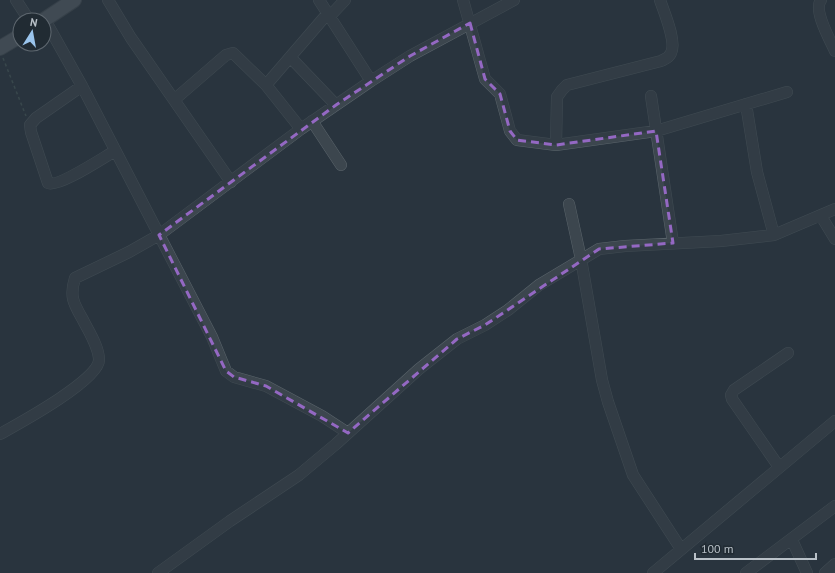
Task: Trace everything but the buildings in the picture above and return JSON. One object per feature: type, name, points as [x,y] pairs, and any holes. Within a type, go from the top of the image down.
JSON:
[{"type":"main road","points":[[52,15],[74,0]]},
{"type":"main road","points":[[2,53],[12,44]]},
{"type":"street","points":[[16,0],[24,12]]},
{"type":"street","points":[[108,0],[130,38],[231,182]]},
{"type":"street","points":[[319,0],[370,81]]},
{"type":"street","points":[[266,85],[329,14],[345,0]]},
{"type":"street","points":[[463,0],[485,79],[500,94],[514,137],[522,141],[556,145],[656,131],[787,92]]},
{"type":"street","points":[[0,434],[61,397],[96,369],[99,361],[95,346],[71,298],[75,278],[129,252],[159,235],[301,129],[370,81],[410,56],[514,0]]},
{"type":"street","points":[[556,145],[557,97],[567,85],[661,61],[669,57],[672,52],[673,44],[660,0]]},
{"type":"street","points":[[821,0],[818,11],[835,51]]},
{"type":"street","points":[[52,34],[82,86],[212,337],[226,371],[234,377],[266,386],[322,416],[348,433]]},
{"type":"street","points":[[174,100],[230,53],[236,54],[266,85],[301,129]]},
{"type":"street","points":[[290,57],[336,105]]},
{"type":"street","points":[[82,86],[36,118],[30,125],[48,183],[50,184],[64,180],[115,151]]},
{"type":"street","points":[[651,96],[673,243]]},
{"type":"street","points":[[746,104],[757,172],[774,235]]},
{"type":"street","points":[[312,121],[341,165]]},
{"type":"street","points":[[569,204],[581,259],[602,380],[629,464],[633,474],[682,550]]},
{"type":"street","points":[[158,573],[230,521],[299,475],[419,369],[457,339],[485,325],[508,310],[539,285],[599,249],[721,241],[774,235],[835,209]]},
{"type":"street","points":[[821,216],[835,239]]},
{"type":"street","points":[[778,467],[732,400],[731,395],[734,390],[788,353]]},
{"type":"street","points":[[653,573],[682,550],[778,467],[835,421]]},
{"type":"street","points":[[746,573],[792,540],[835,506]]},
{"type":"street","points":[[792,540],[807,573]]},
{"type":"street","points":[[824,573],[835,564]]},
{"type":"path","points":[[2,53],[30,125]]},
{"type":"highlighted area","points":[[470,23],[485,79],[500,94],[510,131],[517,140],[556,145],[656,131],[673,243],[599,249],[485,325],[457,339],[348,433],[266,386],[234,377],[226,371],[159,235],[336,105],[410,56]]}]
